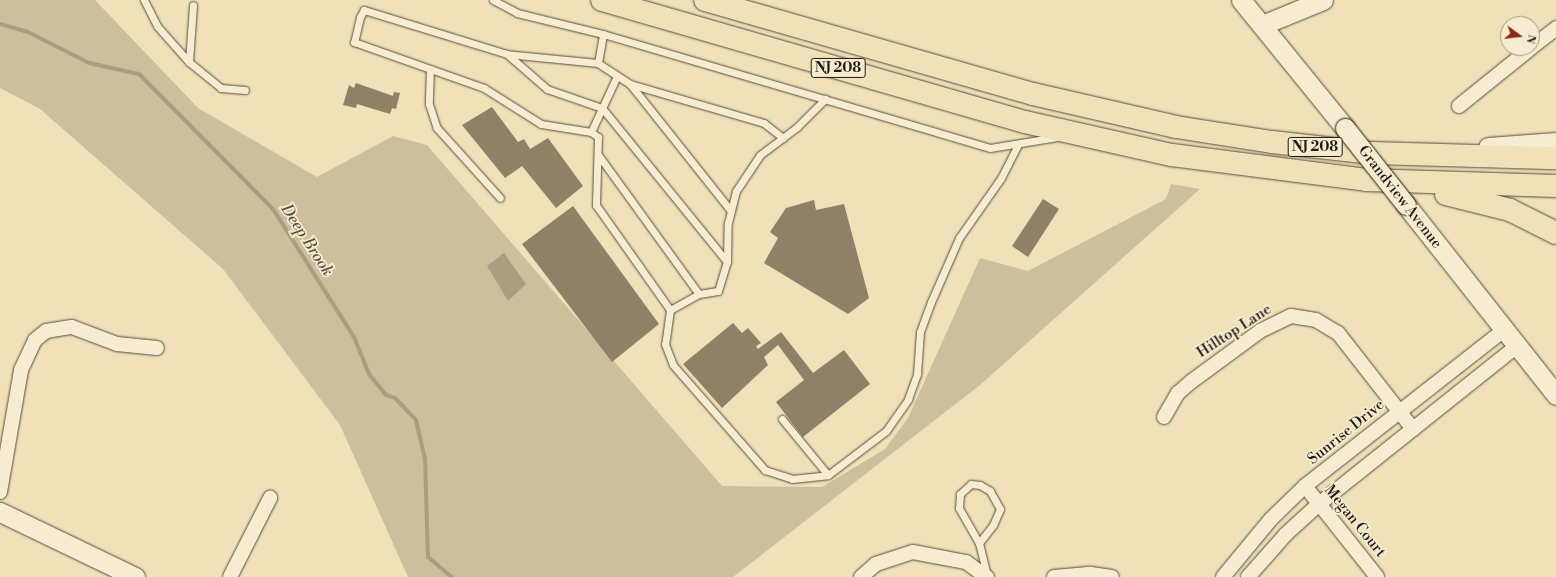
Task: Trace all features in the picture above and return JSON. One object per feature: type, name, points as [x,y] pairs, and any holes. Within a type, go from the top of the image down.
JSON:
[{"type":"highway","name":"NJ 208","points":[[602,0],[1075,134],[1219,163],[1366,180],[1556,186]]},
{"type":"highway","name":"NJ 208","points":[[705,0],[1078,106],[1224,135],[1372,153],[1556,158]]},
{"type":"highway","points":[[1366,180],[1491,204],[1525,216],[1556,233]]},
{"type":"street","name":"Grandview Avenue","points":[[1241,0],[1345,128],[1556,395]]},
{"type":"street","points":[[1262,25],[1323,0]]},
{"type":"street","points":[[1540,40],[1556,28]]},
{"type":"street","points":[[1459,106],[1520,56]]},
{"type":"street","points":[[1372,153],[1556,142]]},
{"type":"street","name":"Hilltop Lane","points":[[1164,417],[1178,393],[1192,380],[1260,332],[1291,316],[1316,320],[1338,333],[1413,429]]},
{"type":"street","points":[[0,492],[22,365],[35,340],[46,331],[72,327],[117,344],[157,348]]},
{"type":"street","name":"Sunrise Drive","points":[[1223,577],[1271,519],[1305,486],[1505,329]]},
{"type":"street","points":[[1248,577],[1286,534],[1319,504],[1518,346]]},
{"type":"street","name":"Megan Court","points":[[1305,486],[1378,577]]},
{"type":"street","points":[[230,577],[270,498]]},
{"type":"street","points":[[0,512],[125,575]]},
{"type":"street","points":[[861,577],[876,564],[913,552],[966,562],[987,577]]},
{"type":"street","points":[[1054,577],[1075,574],[1112,577]]},
{"type":"lane","points":[[144,0],[157,26],[189,62],[221,88],[245,90]]},
{"type":"lane","points":[[493,0],[517,13],[603,34],[990,148],[1018,145],[1075,134]]},
{"type":"lane","points":[[189,62],[194,2]]},
{"type":"lane","points":[[783,138],[764,123],[630,84],[598,63],[507,54],[364,10],[354,42],[484,88],[541,124],[592,132],[598,137],[599,156],[596,204],[670,310],[665,344],[673,365],[765,470],[792,479],[828,476],[886,431],[908,399],[917,374],[920,332],[931,302],[959,238],[1001,178],[1018,145]]},
{"type":"lane","points":[[598,63],[603,34]]},
{"type":"lane","points":[[507,54],[547,89],[602,108],[727,262]]},
{"type":"lane","points":[[430,69],[429,104],[437,128],[500,198]]},
{"type":"lane","points":[[592,132],[617,76]]},
{"type":"lane","points":[[630,84],[731,211]]},
{"type":"lane","points":[[670,310],[699,294],[718,291],[727,262],[731,211],[736,190],[760,155],[783,138],[825,99]]},
{"type":"lane","points":[[599,156],[699,294]]},
{"type":"lane","points":[[782,419],[828,476]]},
{"type":"lane","points":[[979,543],[993,525],[1000,509],[990,491],[980,485],[971,484],[960,494],[958,508],[979,543],[987,577]]},
{"type":"shaded area","points":[[0,0],[95,0],[198,108],[317,177],[393,136],[427,145],[722,486],[822,487],[885,449],[908,418],[980,258],[1028,271],[1166,199],[1171,184],[1200,189],[980,385],[733,577],[408,577],[340,425],[223,269],[40,109],[0,88]]},
{"type":"shaded area","points":[[504,253],[526,284],[508,301],[487,266]]},
{"type":"building","points":[[356,83],[393,96],[394,92],[400,93],[396,109],[392,108],[390,114],[357,104],[356,108],[343,105],[349,85],[354,88]]},
{"type":"building","points":[[492,107],[518,142],[524,139],[530,149],[548,138],[583,186],[556,208],[522,166],[505,178],[462,125]]},
{"type":"building","points":[[1043,199],[1059,209],[1028,257],[1012,246]]},
{"type":"building","points":[[814,200],[816,210],[844,204],[869,298],[848,314],[764,263],[778,238],[770,232],[786,208]]},
{"type":"building","points":[[573,206],[659,324],[612,362],[522,244]]},
{"type":"building","points":[[733,323],[742,333],[748,328],[761,343],[756,346],[758,349],[781,332],[813,373],[844,350],[870,384],[803,437],[776,402],[804,380],[778,345],[764,357],[768,365],[722,408],[683,364]]},
{"type":"waterway","name":"Deep Brook","points":[[0,24],[28,32],[89,63],[139,74],[273,209],[354,337],[369,374],[386,395],[395,398],[416,420],[425,458],[428,557],[452,577]]}]
